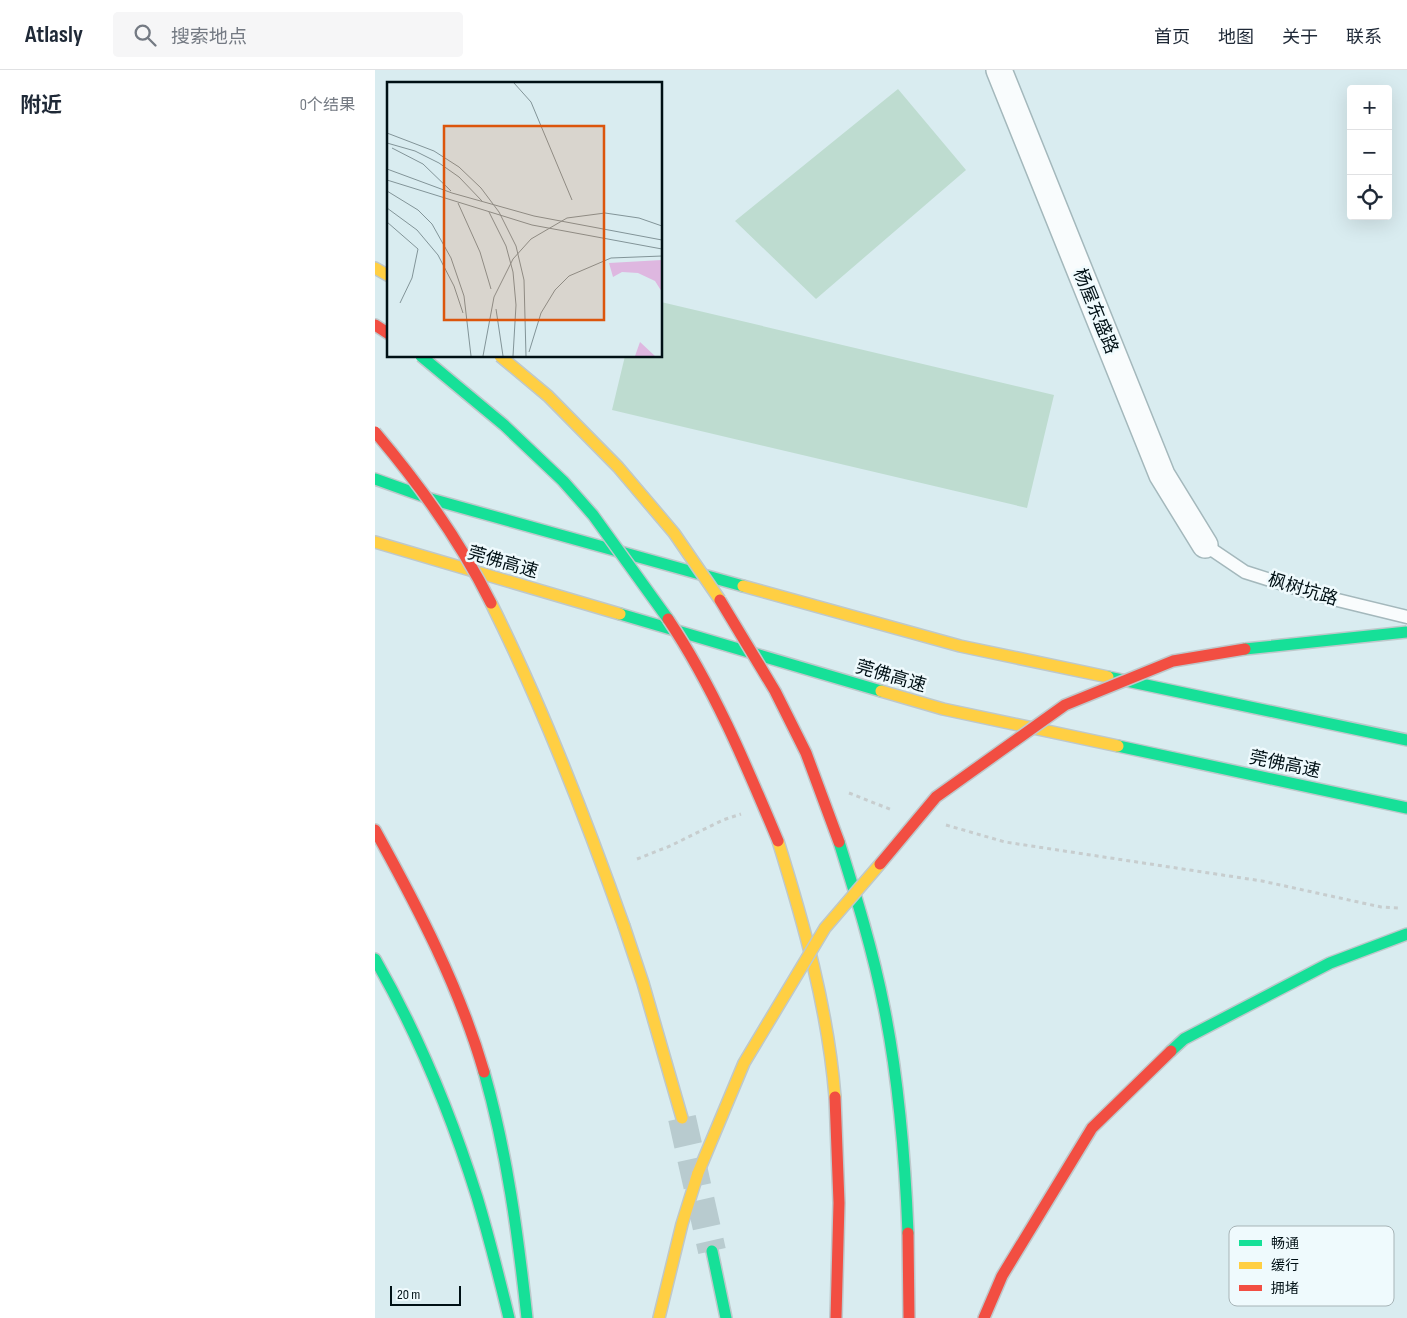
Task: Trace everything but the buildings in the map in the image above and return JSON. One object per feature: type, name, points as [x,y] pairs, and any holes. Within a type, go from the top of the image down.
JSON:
[{"type":"highway","points":[[375,268],[387,275]]},
{"type":"highway","points":[[375,325],[387,333]]},
{"type":"highway","points":[[424,358],[475,398],[536,454],[582,502],[682,640],[713,695],[741,752],[778,841],[798,906],[823,1012],[834,1086],[839,1157],[836,1318]]},
{"type":"highway","points":[[502,358],[548,396],[618,467],[674,533],[733,620],[775,691],[806,752],[839,842],[865,923],[893,1059],[903,1144],[909,1229],[909,1318]]},
{"type":"highway","points":[[375,432],[421,488],[451,533],[490,600],[522,665],[604,869],[643,983],[682,1118]]},
{"type":"highway","points":[[375,479],[431,499],[960,646],[1407,740]]},
{"type":"highway","name":"莞佛高速","points":[[375,542],[943,709],[1407,808]]},
{"type":"highway","points":[[659,1318],[682,1224],[698,1173],[744,1063],[825,928],[935,797],[1065,705],[1173,662],[1262,646],[1407,632]]},
{"type":"highway","points":[[375,830],[424,918],[465,1014],[489,1091],[506,1162],[519,1242],[527,1318]]},
{"type":"highway","points":[[984,1318],[1002,1276],[1092,1128],[1184,1039],[1330,962],[1407,934]]},
{"type":"highway","points":[[375,959],[414,1034],[442,1100],[471,1179],[509,1318]]},
{"type":"highway","points":[[712,1251],[726,1318]]},
{"type":"street","name":"杨屋东盛路","points":[[999,70],[1162,475],[1205,545]]},
{"type":"lane","name":"枫树坑路","points":[[1205,545],[1245,572],[1321,596],[1407,617]]},
{"type":"path","points":[[846,792],[900,812]]},
{"type":"path","points":[[637,859],[670,846],[723,820],[741,814]]},
{"type":"path","points":[[938,823],[1005,842],[1262,881],[1381,907],[1407,909]]},
{"type":"tunnel","points":[[682,1118],[712,1251]]},
{"type":"traffic: fast","points":[[423,358],[504,425],[563,481],[593,515],[668,619]]},
{"type":"traffic: fast","points":[[375,479],[431,499],[743,586]]},
{"type":"traffic: fast","points":[[620,614],[881,691]]},
{"type":"traffic: fast","points":[[1245,649],[1407,632]]},
{"type":"traffic: fast","points":[[1108,677],[1407,740]]},
{"type":"traffic: fast","points":[[1118,746],[1407,808]]},
{"type":"traffic: fast","points":[[839,842],[858,903],[880,986],[894,1063],[901,1119],[908,1233]]},
{"type":"traffic: fast","points":[[1171,1051],[1184,1039],[1330,963],[1407,934]]},
{"type":"traffic: fast","points":[[375,959],[419,1045],[445,1105],[481,1212],[509,1318]]},
{"type":"traffic: fast","points":[[484,1072],[511,1194],[527,1318]]},
{"type":"traffic: fast","points":[[712,1251],[726,1318]]},
{"type":"traffic: slow","points":[[375,268],[387,275]]},
{"type":"traffic: slow","points":[[502,358],[548,396],[618,467],[674,533],[720,600]]},
{"type":"traffic: slow","points":[[375,542],[620,614]]},
{"type":"traffic: slow","points":[[743,586],[960,646],[1108,677]]},
{"type":"traffic: slow","points":[[491,603],[546,722],[624,926]]},
{"type":"traffic: slow","points":[[881,691],[943,709],[1118,746]]},
{"type":"traffic: slow","points":[[778,841],[814,967],[827,1032],[835,1097]]},
{"type":"traffic: slow","points":[[698,1173],[744,1063],[825,928],[880,864]]},
{"type":"traffic: slow","points":[[624,926],[643,983],[682,1118]]},
{"type":"traffic: slow","points":[[659,1318],[682,1224],[698,1173]]},
{"type":"traffic: jam","points":[[375,325],[387,333]]},
{"type":"traffic: jam","points":[[375,432],[408,472],[453,536],[491,603]]},
{"type":"traffic: jam","points":[[720,600],[775,691],[806,753],[839,842]]},
{"type":"traffic: jam","points":[[668,619],[685,645],[715,700],[778,841]]},
{"type":"traffic: jam","points":[[880,864],[936,797],[1065,705],[1173,661],[1245,649]]},
{"type":"traffic: jam","points":[[375,830],[422,918],[450,978],[484,1072]]},
{"type":"traffic: jam","points":[[984,1318],[1002,1276],[1092,1128],[1171,1051]]},
{"type":"traffic: jam","points":[[835,1097],[839,1203],[836,1318]]},
{"type":"traffic: jam","points":[[908,1233],[909,1318]]}]
